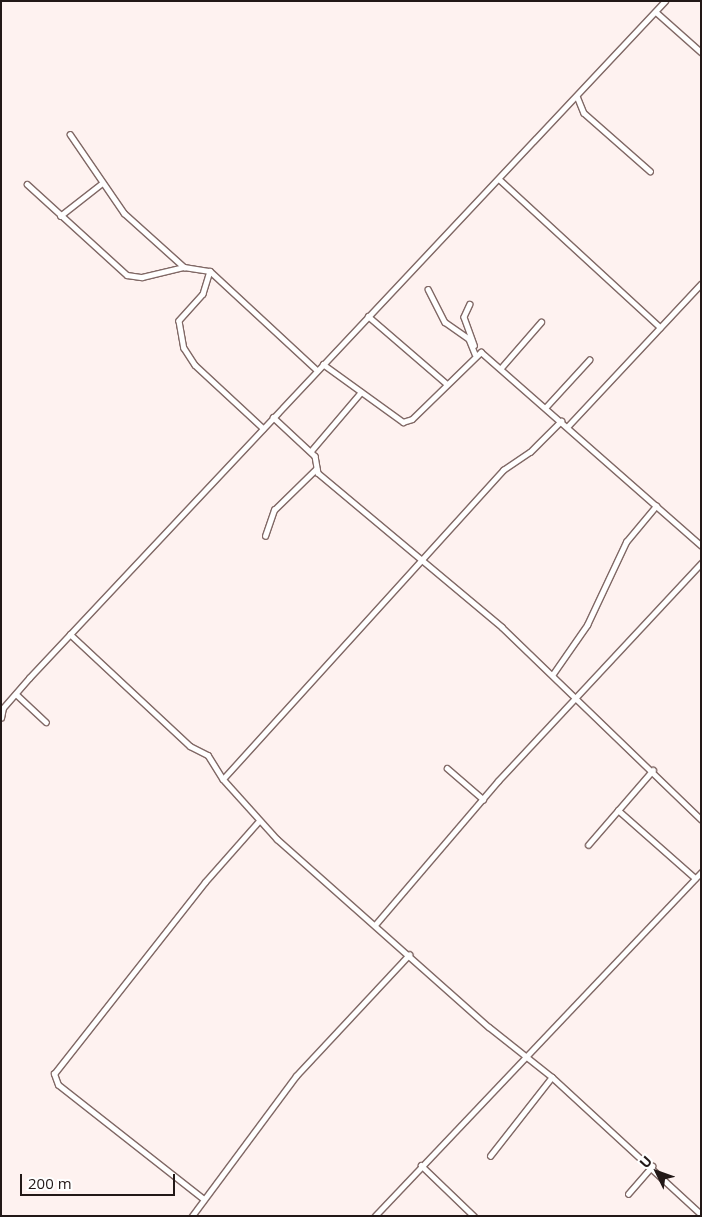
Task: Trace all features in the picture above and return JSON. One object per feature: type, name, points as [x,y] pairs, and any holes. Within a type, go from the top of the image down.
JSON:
[{"type":"street","points":[[1,718],[16,694],[70,634],[666,1]]},
{"type":"street","points":[[656,12],[701,52]]},
{"type":"street","points":[[577,96],[584,112],[650,171]]},
{"type":"street","points":[[70,134],[102,184],[124,213],[184,267]]},
{"type":"street","points":[[499,179],[660,327]]},
{"type":"street","points":[[27,184],[127,275],[142,277],[184,267],[210,272],[317,370]]},
{"type":"street","points":[[60,216],[102,184]]},
{"type":"street","points":[[210,272],[203,294],[179,321],[184,348],[195,366],[263,428]]},
{"type":"street","points":[[567,426],[701,284]]},
{"type":"street","points":[[428,288],[445,322],[474,346]]},
{"type":"street","points":[[470,304],[464,317],[475,354]]},
{"type":"street","points":[[368,316],[447,384]]},
{"type":"street","points":[[501,368],[541,322]]},
{"type":"street","points":[[323,364],[403,422],[412,419],[475,354],[481,352],[546,407],[701,546]]},
{"type":"street","points":[[546,407],[589,360]]},
{"type":"street","points":[[311,451],[361,392]]},
{"type":"street","points":[[265,536],[274,510],[316,469],[316,458],[311,451],[273,417]]},
{"type":"street","points":[[223,779],[395,593],[506,466],[530,452],[561,421]]},
{"type":"street","points":[[316,469],[424,560],[553,674],[701,819]]},
{"type":"street","points":[[553,674],[587,626],[626,542],[656,506]]},
{"type":"street","points":[[375,925],[500,779],[701,563]]},
{"type":"street","points":[[70,634],[190,746],[208,755],[223,779],[259,821],[525,1057],[552,1077],[652,1166],[699,1213]]},
{"type":"street","points":[[16,694],[46,722]]},
{"type":"street","points":[[447,768],[483,799]]},
{"type":"street","points":[[588,845],[653,770]]},
{"type":"street","points":[[375,1216],[421,1165],[698,876],[618,810]]},
{"type":"street","points":[[203,1199],[58,1084],[54,1074],[205,882],[259,821]]},
{"type":"street","points":[[192,1216],[296,1076],[409,955]]},
{"type":"street","points":[[490,1156],[552,1077]]},
{"type":"street","points":[[421,1165],[474,1216]]},
{"type":"street","points":[[628,1194],[652,1166]]}]
